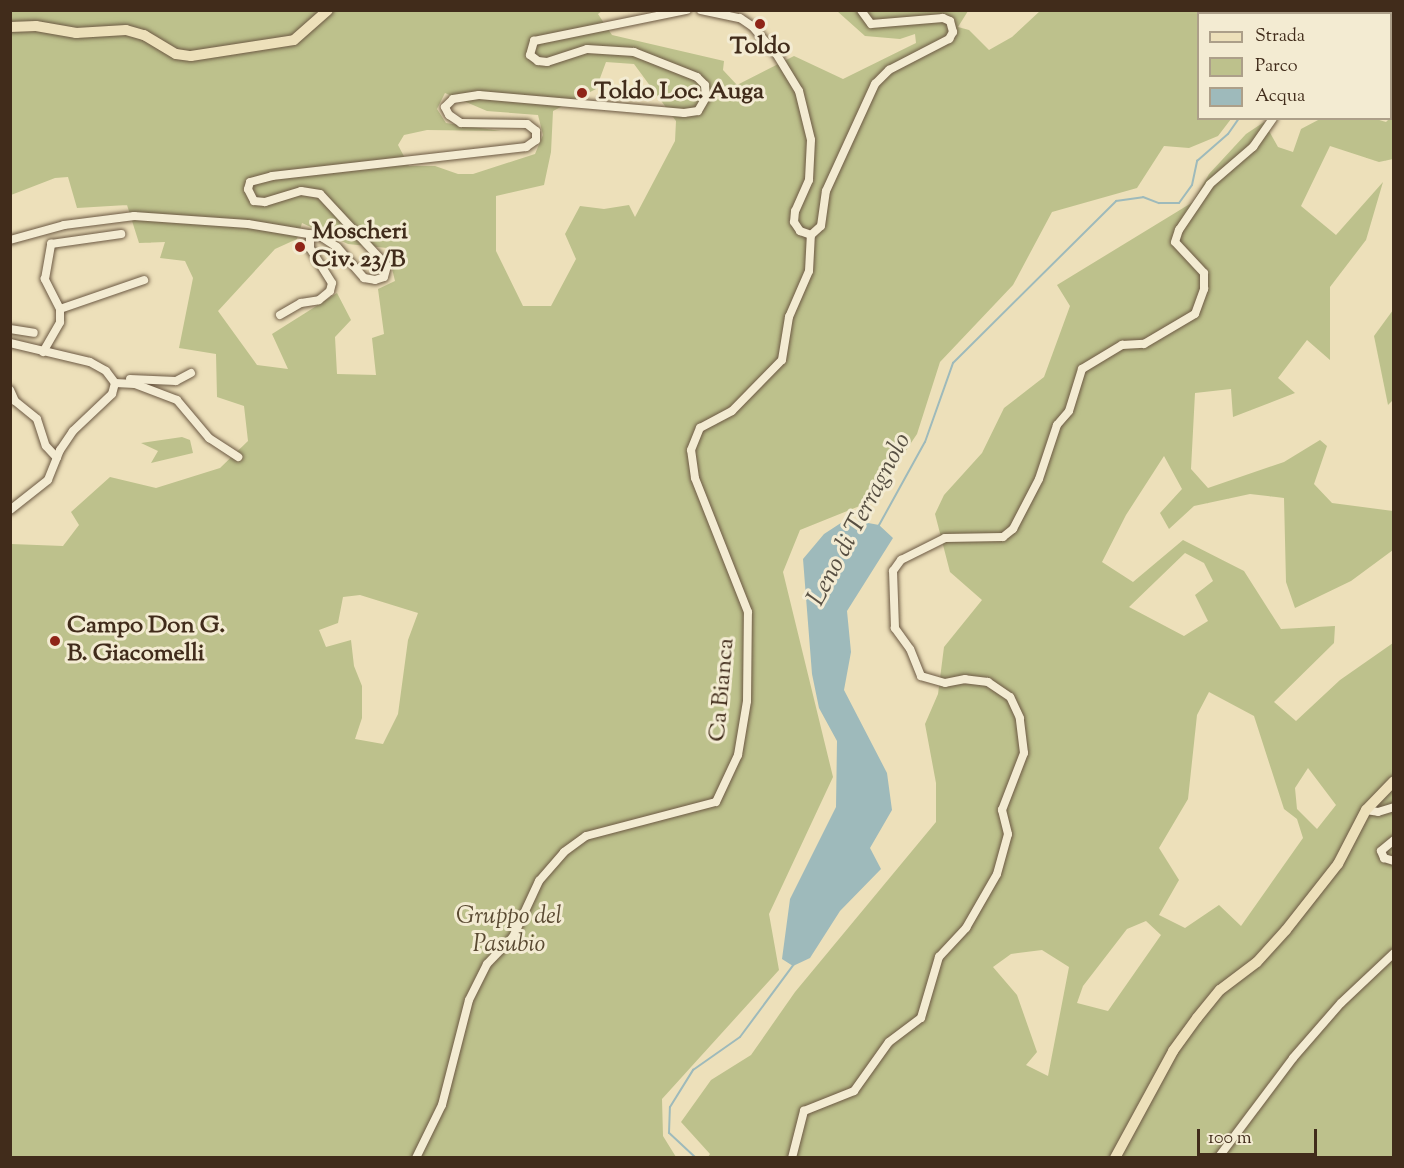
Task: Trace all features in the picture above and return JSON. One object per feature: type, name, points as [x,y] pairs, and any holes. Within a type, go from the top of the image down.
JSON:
[{"type":"main road","points":[[10,27],[36,26],[76,33],[126,30],[144,35],[176,54],[191,56],[294,40],[328,10]]},
{"type":"main road","points":[[1114,1158],[1173,1051],[1197,1018],[1220,990],[1257,962],[1305,908],[1338,864],[1366,810],[1394,781]]},
{"type":"street","points":[[10,240],[64,225],[134,216],[194,218],[310,234],[337,247],[364,278],[375,280],[384,277],[387,266],[381,257],[320,194],[301,191],[265,202],[254,201],[248,189],[250,182],[272,176],[526,147],[536,140],[536,131],[527,124],[461,123],[445,108],[453,99],[479,95],[684,114],[698,111],[706,97],[705,85],[697,77],[634,52],[586,49],[547,62],[538,62],[530,54],[534,41],[687,10]]},
{"type":"street","points":[[701,10],[730,15],[752,26],[777,55],[799,91],[811,140],[809,180],[795,211],[794,222],[800,231],[811,235],[821,226],[826,191],[875,84],[889,70],[949,39],[953,32],[950,21],[943,18],[871,24],[861,10]]},
{"type":"street","points":[[792,1158],[804,1111],[854,1091],[889,1042],[921,1018],[939,957],[966,928],[997,874],[1008,834],[1002,810],[1024,753],[1020,718],[1010,697],[988,682],[965,679],[945,683],[921,676],[910,649],[895,628],[892,571],[901,560],[945,538],[1003,537],[1013,529],[1039,479],[1057,425],[1069,411],[1082,369],[1122,345],[1144,344],[1195,314],[1204,289],[1204,273],[1175,242],[1210,184],[1253,147],[1272,120]]},
{"type":"street","points":[[43,352],[60,322],[60,309],[45,279],[51,244],[121,234]]},
{"type":"street","points":[[280,315],[301,303],[319,300],[330,291],[332,283],[310,248],[310,234]]},
{"type":"street","name":"Ca Bianca","points":[[416,1158],[442,1105],[470,1000],[487,964],[513,937],[538,881],[564,852],[586,836],[716,802],[738,755],[747,701],[748,612],[695,478],[690,450],[700,428],[732,411],[782,360],[789,317],[809,271],[811,235]]},
{"type":"street","points":[[60,309],[144,280]]},
{"type":"street","points":[[10,329],[34,333]]},
{"type":"street","points":[[10,343],[90,362],[106,371],[117,383],[177,400],[209,438],[238,457]]},
{"type":"street","points":[[117,383],[176,381],[191,373]]},
{"type":"street","points":[[10,510],[48,480],[57,458],[73,431],[112,394],[117,383]]},
{"type":"street","points":[[10,390],[15,401],[37,419],[46,446],[57,458]]},
{"type":"street","points":[[1366,810],[1378,812],[1394,807]]},
{"type":"street","points":[[1394,840],[1381,851],[1384,858],[1394,861]]},
{"type":"street","points":[[1218,1158],[1293,1058],[1341,1003],[1394,952]]},
{"type":"green space","name":"Gruppo del Pasubio","points":[[11,11],[602,11],[598,14],[612,35],[724,61],[723,70],[737,85],[794,56],[843,79],[916,43],[915,34],[900,39],[865,36],[837,11],[968,11],[958,27],[969,30],[989,50],[1012,37],[1040,11],[1210,11],[1197,12],[1197,120],[1230,120],[1218,136],[1189,148],[1164,146],[1137,188],[1052,212],[1013,285],[940,362],[917,434],[872,501],[800,530],[783,572],[833,777],[769,914],[779,970],[662,1099],[663,1136],[676,1157],[11,1157],[11,544],[63,546],[79,525],[71,512],[110,477],[156,488],[220,468],[248,441],[244,406],[217,397],[216,354],[179,348],[193,278],[185,261],[160,258],[165,242],[139,243],[127,205],[77,208],[68,177],[55,178],[11,195]],"holes":[[[606,62],[634,64],[676,121],[675,141],[635,217],[629,205],[604,209],[580,206],[565,234],[576,259],[551,306],[523,306],[496,251],[496,196],[544,185],[551,152],[553,111],[596,89]],[[445,93],[487,111],[538,115],[543,135],[535,154],[473,174],[458,174],[435,166],[409,166],[398,145],[404,135],[427,130],[501,131],[446,123],[437,109]],[[302,223],[348,244],[387,248],[395,281],[378,289],[384,334],[372,338],[376,375],[337,374],[335,337],[351,320],[337,293],[272,334],[288,369],[257,365],[218,311],[275,249],[297,239]],[[360,595],[418,613],[408,640],[398,714],[383,744],[355,739],[362,718],[362,686],[354,666],[351,640],[326,647],[319,630],[338,623],[343,597]]]},
{"type":"green space","points":[[1393,11],[1393,57],[1392,12],[1256,12]]},
{"type":"green space","points":[[1393,100],[1393,159],[1379,162],[1330,146],[1301,206],[1336,235],[1383,182],[1366,240],[1330,287],[1330,360],[1307,340],[1278,378],[1295,393],[1233,417],[1231,389],[1195,393],[1191,469],[1208,488],[1284,462],[1320,440],[1327,446],[1314,484],[1332,503],[1393,511],[1393,550],[1351,581],[1295,608],[1286,582],[1284,498],[1250,494],[1194,506],[1169,529],[1160,513],[1182,489],[1164,456],[1126,515],[1102,562],[1133,582],[1183,540],[1244,571],[1281,629],[1335,626],[1334,643],[1274,702],[1296,721],[1340,680],[1393,643],[1393,1157],[708,1157],[710,1154],[681,1122],[711,1080],[751,1055],[795,992],[936,822],[936,783],[925,724],[938,694],[944,647],[982,600],[950,572],[935,514],[944,495],[982,453],[1004,408],[1044,377],[1070,306],[1057,285],[1193,202],[1209,174],[1246,134],[1264,122],[1278,147],[1293,152],[1301,129],[1318,120],[1379,120],[1386,122],[1392,120]],"holes":[[[1185,553],[1204,563],[1213,581],[1195,595],[1208,621],[1184,636],[1129,607]],[[1209,692],[1254,716],[1284,809],[1297,819],[1303,838],[1241,926],[1219,905],[1185,928],[1159,915],[1179,880],[1159,848],[1188,799],[1197,715]],[[1308,768],[1336,805],[1317,829],[1297,809],[1295,788]],[[1146,921],[1161,935],[1108,1011],[1077,1003],[1083,986],[1127,929]],[[1042,950],[1069,967],[1048,1076],[1026,1065],[1037,1052],[1017,995],[993,967],[1011,954]]]},
{"type":"green space","points":[[1393,310],[1393,400],[1388,405],[1374,336]]},
{"type":"green space","points":[[182,437],[190,440],[193,453],[151,463],[158,451],[141,443]]},
{"type":"water","points":[[847,519],[879,525],[893,538],[847,611],[851,652],[844,690],[887,773],[892,810],[870,848],[881,869],[840,911],[810,958],[793,966],[782,959],[790,899],[836,807],[837,741],[819,708],[812,674],[803,559],[824,534]]},
{"type":"waterway","name":"Leno di Terragnolo","points":[[878,527],[925,442],[953,363],[1116,201],[1143,197],[1159,203],[1179,203],[1192,185],[1197,161],[1228,134],[1238,120]]},
{"type":"waterway","name":"Leno di Terragnolo","points":[[696,1158],[669,1133],[670,1107],[693,1070],[740,1037],[794,964]]},
{"type":"place","name":"Toldo","points":[[760,24]]},
{"type":"place","name":"Toldo Loc. Auga","points":[[582,93]]},
{"type":"place","name":"Moscheri Civ. 23/B","points":[[300,247]]},
{"type":"place","name":"Campo Don G. B. Giacomelli","points":[[55,641]]}]
